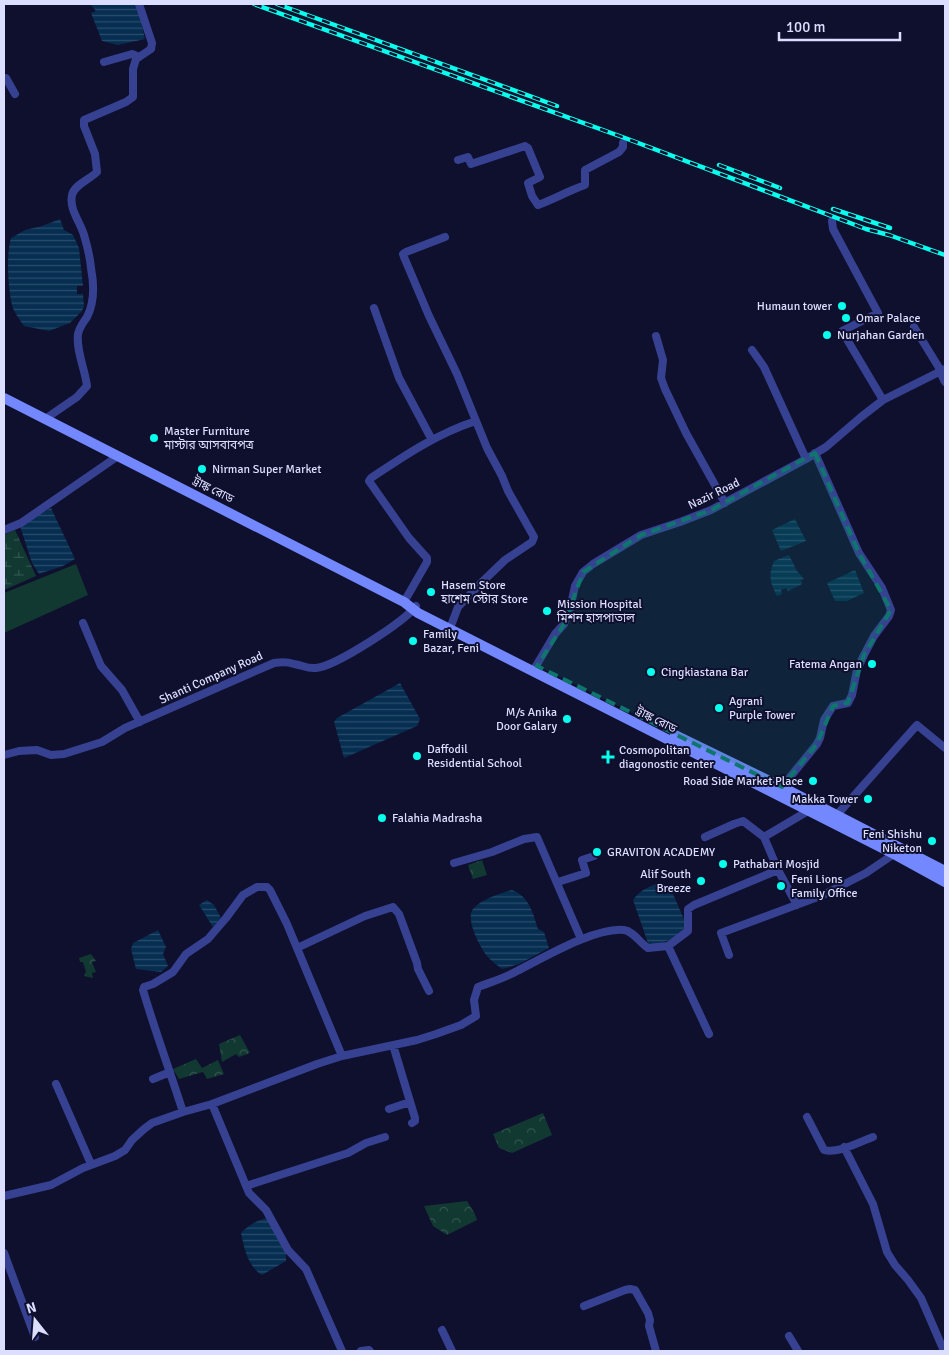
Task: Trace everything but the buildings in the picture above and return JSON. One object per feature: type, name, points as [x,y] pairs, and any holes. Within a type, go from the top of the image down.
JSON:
[{"type":"main road","name":"ট্রাঙ্ক রোড","points":[[4,398],[411,606],[782,787],[945,871]]},
{"type":"main road","name":"ট্রাঙ্ক রোড","points":[[411,606],[452,623],[945,882]]},
{"type":"street","points":[[45,419],[77,397],[87,386],[80,355],[78,335],[81,324],[92,305],[92,269],[85,240],[72,207],[72,197],[76,188],[97,172],[95,154],[84,126],[84,120],[133,98],[133,69],[136,59],[151,49],[152,43],[139,4]]},
{"type":"street","points":[[104,62],[132,54],[139,57]]},
{"type":"street","points":[[4,78],[6,78],[15,94]]},
{"type":"street","points":[[458,160],[468,157],[471,164],[526,146],[540,177],[528,183],[532,196],[538,205],[585,185],[585,170],[619,152],[623,147],[623,143]]},
{"type":"street","points":[[832,221],[833,230],[878,313],[842,331],[883,400]]},
{"type":"street","points":[[445,237],[403,254],[429,316],[457,374],[487,448],[508,491],[534,536],[532,542],[505,560],[480,584],[458,608],[452,623]]},
{"type":"street","points":[[374,308],[399,378],[432,440]]},
{"type":"street","points":[[914,327],[942,371],[945,382]]},
{"type":"street","points":[[656,336],[663,360],[661,378],[665,389],[686,433],[725,503]]},
{"type":"street","points":[[752,350],[764,367],[806,458]]},
{"type":"street","name":"Nazir Road","points":[[535,668],[555,634],[564,624],[570,609],[575,586],[583,572],[593,564],[642,534],[680,522],[725,503],[826,447],[860,417],[883,400],[942,371]]},
{"type":"street","points":[[411,606],[427,558],[409,538],[369,481],[432,440],[459,426],[476,421]]},
{"type":"street","points":[[782,787],[817,744],[824,720],[833,706],[848,703],[852,695],[857,670],[864,654],[891,610],[882,588],[859,553],[815,453]]},
{"type":"street","points":[[4,530],[21,523],[118,456]]},
{"type":"street","name":"Shanti Company Road","points":[[4,755],[19,751],[37,750],[51,755],[64,754],[102,742],[125,728],[274,663],[319,668],[350,654],[376,638],[411,606]]},
{"type":"street","points":[[83,623],[101,666],[122,690],[140,722]]},
{"type":"street","points":[[836,816],[917,725],[945,748]]},
{"type":"street","points":[[764,837],[808,811]]},
{"type":"street","points":[[705,837],[743,821],[764,837],[778,870],[797,905]]},
{"type":"street","points":[[454,864],[524,839],[537,837],[581,939]]},
{"type":"street","points":[[729,955],[721,933],[822,895],[866,873],[894,854]]},
{"type":"street","points":[[558,882],[586,873],[582,860],[594,856]]},
{"type":"street","points":[[4,1196],[51,1185],[91,1164],[115,1156],[125,1150],[132,1140],[144,1129],[183,1112],[212,1104],[342,1056],[436,1034],[461,1025],[475,1018],[474,1000],[478,988],[581,939],[602,933],[625,930],[631,932],[648,948],[668,946],[688,931],[688,909],[694,904],[778,870]]},
{"type":"street","points":[[183,1112],[164,1059],[143,990],[144,987],[174,972],[186,954],[208,939],[226,918],[242,894],[257,887],[267,887],[270,890],[287,924],[342,1056]]},
{"type":"street","points":[[297,948],[365,916],[393,907],[398,914],[415,956],[418,969],[429,991]]},
{"type":"street","points":[[668,946],[709,1034]]},
{"type":"street","points":[[393,1045],[415,1118],[415,1121],[412,1123]]},
{"type":"street","points":[[153,1079],[170,1072]]},
{"type":"street","points":[[56,1084],[91,1164]]},
{"type":"street","points":[[389,1109],[410,1102]]},
{"type":"street","points":[[212,1104],[248,1193],[266,1210],[288,1250],[306,1269],[342,1351]]},
{"type":"street","points":[[807,1117],[824,1150],[844,1148],[872,1136]]},
{"type":"street","points":[[246,1186],[348,1153],[366,1143],[385,1137]]},
{"type":"street","points":[[844,1148],[873,1204],[888,1252],[895,1265],[921,1298],[944,1351]]},
{"type":"street","points":[[4,1253],[35,1336]]},
{"type":"street","points":[[584,1306],[624,1290],[635,1290],[648,1313],[649,1326],[656,1351]]},
{"type":"street","points":[[442,1330],[452,1351]]},
{"type":"street","points":[[789,1336],[798,1351]]},
{"type":"highlighted area","points":[[815,453],[859,553],[891,610],[864,655],[848,703],[833,706],[817,744],[782,787],[537,666],[564,624],[583,572],[641,535],[711,510]]},
{"type":"green space","points":[[15,530],[36,576],[4,590],[4,535]]},
{"type":"green space","points":[[76,564],[88,595],[4,633],[4,593]]},
{"type":"green space","points":[[482,860],[487,875],[473,879],[468,865]]},
{"type":"green space","points":[[91,954],[96,961],[92,962],[96,972],[92,973],[93,978],[84,976],[86,972],[83,962],[80,962],[79,958]]},
{"type":"green space","points":[[240,1035],[250,1053],[239,1057],[236,1054],[222,1062],[219,1044]]},
{"type":"green space","points":[[196,1059],[202,1068],[218,1060],[224,1074],[207,1079],[203,1072],[179,1079],[173,1069]]},
{"type":"green space","points":[[543,1113],[552,1135],[512,1153],[499,1148],[493,1134]]},
{"type":"green space","points":[[467,1201],[477,1220],[447,1235],[433,1226],[424,1206]]},
{"type":"water","points":[[90,4],[137,4],[145,39],[118,45],[102,41],[91,13],[96,11]]},
{"type":"water","points":[[60,219],[64,230],[73,235],[79,248],[83,286],[77,286],[77,294],[83,294],[84,306],[82,311],[70,323],[49,331],[24,326],[12,305],[8,262],[11,238],[25,230]]},
{"type":"water","points":[[51,508],[75,559],[63,566],[39,574],[32,563],[20,526]]},
{"type":"water","points":[[795,519],[806,541],[781,551],[772,530]]},
{"type":"water","points":[[789,555],[797,571],[804,579],[801,580],[802,584],[788,591],[786,588],[781,590],[782,594],[777,596],[771,579],[772,566],[774,561]]},
{"type":"water","points":[[855,570],[864,593],[847,601],[835,601],[827,583]]},
{"type":"water","points":[[400,683],[420,719],[417,726],[344,758],[334,722],[337,718]]},
{"type":"water","points":[[661,883],[670,887],[686,924],[682,932],[657,945],[648,943],[633,900],[645,889]]},
{"type":"water","points":[[512,890],[523,896],[532,911],[538,929],[544,932],[549,948],[519,964],[502,969],[489,958],[481,946],[474,933],[471,914],[473,909],[481,902]]},
{"type":"water","points":[[207,900],[214,905],[221,918],[213,927],[199,905]]},
{"type":"water","points":[[158,930],[166,947],[163,954],[168,966],[161,972],[136,969],[131,949],[133,943]]},
{"type":"water","points":[[268,1218],[286,1251],[286,1261],[262,1275],[257,1272],[250,1262],[245,1251],[241,1233],[253,1223]]},
{"type":"railway","points":[[254,4],[625,138],[866,229],[945,255]]},
{"type":"railway","points":[[277,4],[557,106]]},
{"type":"railway","points":[[719,165],[780,188]]},
{"type":"railway","points":[[833,209],[890,228]]},
{"type":"place","name":"Humaun tower","points":[[842,306]]},
{"type":"place","name":"Omar Palace","points":[[846,318]]},
{"type":"place","name":"Nurjahan Garden","points":[[827,335]]},
{"type":"place","name":"Master Furniture মাস্টার আসবাবপত্র","points":[[154,438]]},
{"type":"place","name":"Nirman Super Market","points":[[202,469]]},
{"type":"place","name":"Hasem Store হাশেম স্টোর Store","points":[[431,592]]},
{"type":"place","name":"Mission Hospital মিশন হাসপাতাল","points":[[547,611]]},
{"type":"place","name":"Family Bazar, Feni","points":[[413,641]]},
{"type":"place","name":"Fatema Angan","points":[[872,664]]},
{"type":"place","name":"Cingkiastana Bar","points":[[651,672]]},
{"type":"place","name":"Agrani Purple Tower","points":[[719,708]]},
{"type":"place","name":"M/s Anika Door Galary","points":[[567,719]]},
{"type":"place","name":"Daffodil Residential School","points":[[417,756]]},
{"type":"place","name":"Cosmopolitan diagonostic center","points":[[608,757]]},
{"type":"place","name":"Road Side Market Place","points":[[813,781]]},
{"type":"place","name":"Makka Tower","points":[[868,799]]},
{"type":"place","name":"Falahia Madrasha","points":[[382,818]]},
{"type":"place","name":"Feni Shishu Niketon","points":[[932,841]]},
{"type":"place","name":"GRAVITON ACADEMY","points":[[597,852]]},
{"type":"place","name":"Pathabari Mosjid","points":[[723,864]]},
{"type":"place","name":"Alif South Breeze","points":[[701,881]]},
{"type":"place","name":"Feni Lions Family Office","points":[[781,886]]}]
